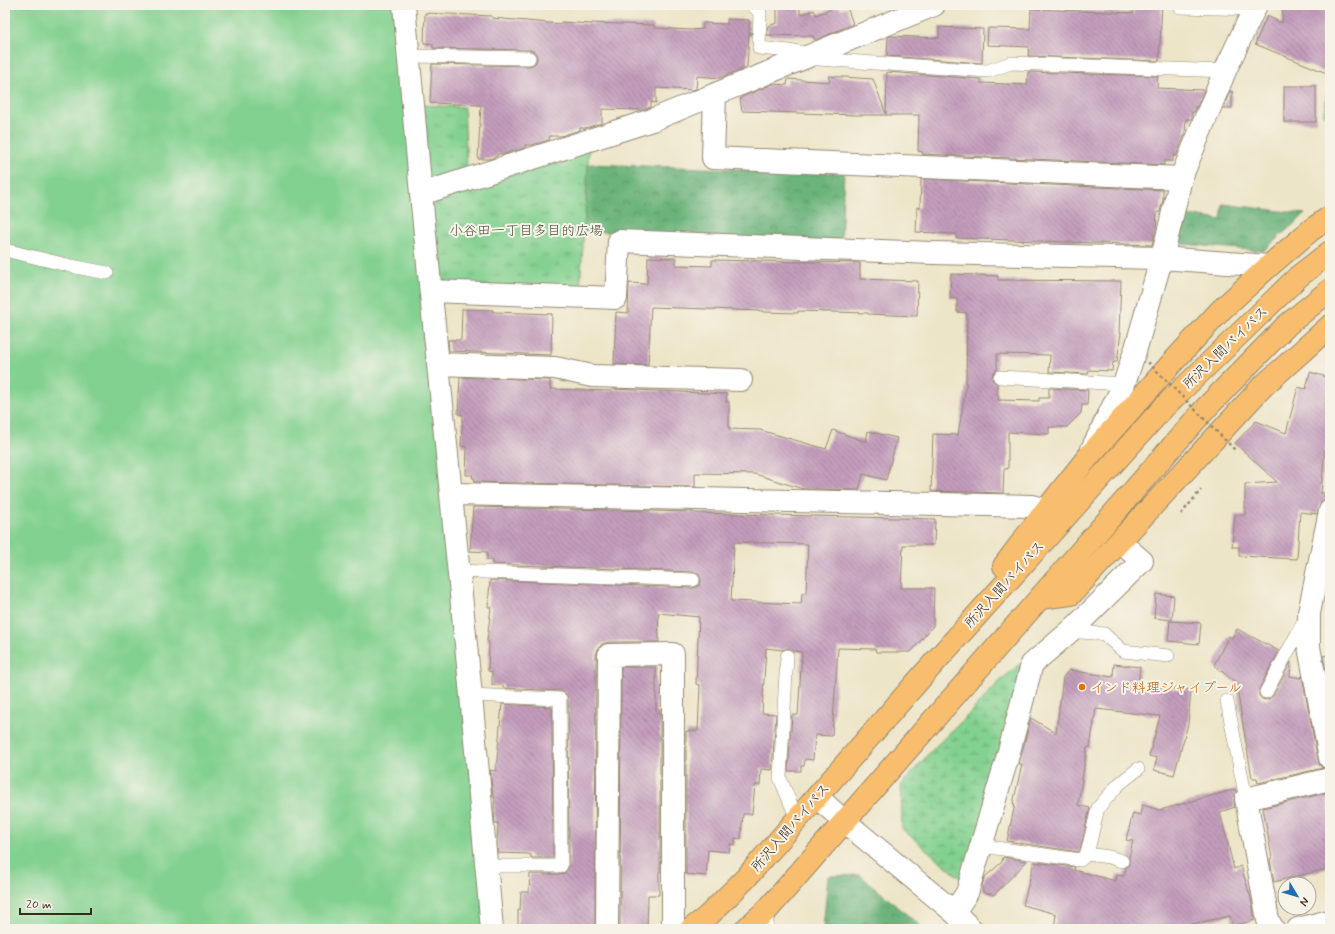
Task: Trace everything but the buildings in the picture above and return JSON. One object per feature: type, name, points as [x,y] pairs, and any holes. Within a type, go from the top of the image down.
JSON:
[{"type":"highway","points":[[925,673],[1046,510],[1088,458],[1172,363],[1221,310],[1311,230],[1330,216]]},
{"type":"highway","name":"所沢入間バイパス","points":[[691,929],[707,917],[744,878],[925,673],[1163,408],[1299,276],[1330,252]]},
{"type":"highway","name":"所沢入間バイパス","points":[[746,929],[767,919],[844,821],[1205,409],[1287,325],[1330,290]]},
{"type":"highway","points":[[1040,598],[1071,594],[1262,387],[1330,326]]},
{"type":"street","points":[[404,5],[421,194],[452,494],[485,866],[492,929]]},
{"type":"street","points":[[421,194],[652,120],[926,7]]},
{"type":"street","points":[[1088,458],[1109,412],[1124,384],[1136,348],[1165,246],[1181,178],[1225,71],[1255,7]]},
{"type":"street","points":[[715,95],[713,158],[1181,178]]},
{"type":"street","points":[[431,292],[616,298],[619,241],[933,253],[1161,258],[1270,266]]},
{"type":"street","points":[[438,364],[555,368],[592,376],[741,380]]},
{"type":"street","points":[[452,494],[1032,506],[1046,510],[1071,511]]},
{"type":"street","points":[[1330,511],[1326,547],[1309,613],[1309,647],[1330,758]]},
{"type":"street","points":[[964,923],[967,892],[1007,759],[1032,664],[1070,631],[1142,561],[1120,542]]},
{"type":"street","points":[[607,929],[609,656],[673,654],[673,929]]},
{"type":"street","points":[[1273,929],[1268,920],[1246,799],[1330,779]]},
{"type":"street","points":[[817,796],[844,821],[964,923]]},
{"type":"street","points":[[1298,929],[1330,921]]},
{"type":"lane","points":[[752,5],[760,12],[759,48],[800,52],[804,58],[988,71],[1011,63],[1225,71]]},
{"type":"lane","points":[[1180,7],[1255,7]]},
{"type":"lane","points":[[409,56],[529,58]]},
{"type":"lane","points":[[5,250],[107,273]]},
{"type":"lane","points":[[1000,377],[1124,384]]},
{"type":"lane","points":[[459,571],[693,580]]},
{"type":"lane","points":[[1266,692],[1309,613]]},
{"type":"lane","points":[[1070,631],[1104,634],[1123,651],[1168,656]]},
{"type":"lane","points":[[787,656],[780,778],[797,819]]},
{"type":"lane","points":[[471,695],[560,700],[561,866],[485,866]]},
{"type":"lane","points":[[1227,701],[1246,799]]},
{"type":"lane","points":[[982,846],[1080,860],[1087,854],[1098,808],[1120,784],[1138,769]]},
{"type":"lane","points":[[1087,854],[1109,857],[1122,861]]},
{"type":"path","points":[[1148,362],[1235,450]]},
{"type":"green space","points":[[5,5],[399,5],[485,929],[5,929]]},
{"type":"green space","points":[[1330,76],[1330,116],[1323,115]]},
{"type":"green space","points":[[418,105],[464,107],[467,171],[435,182],[423,168]]},
{"type":"green space","name":"小谷田一丁目多目的広場","points":[[589,149],[580,290],[449,285],[436,273],[430,209],[439,198]]},
{"type":"green space","points":[[588,164],[844,173],[841,242],[584,231]]},
{"type":"green space","points":[[1223,204],[1305,214],[1263,251],[1183,244],[1176,234],[1180,214],[1221,220]]},
{"type":"green space","points":[[1026,659],[965,882],[902,829],[901,785],[933,749],[1001,680]]},
{"type":"green space","points":[[860,875],[924,929],[823,929],[828,876]]},
{"type":"place","name":"インド料理ジャイプール","points":[[1082,687]]}]
